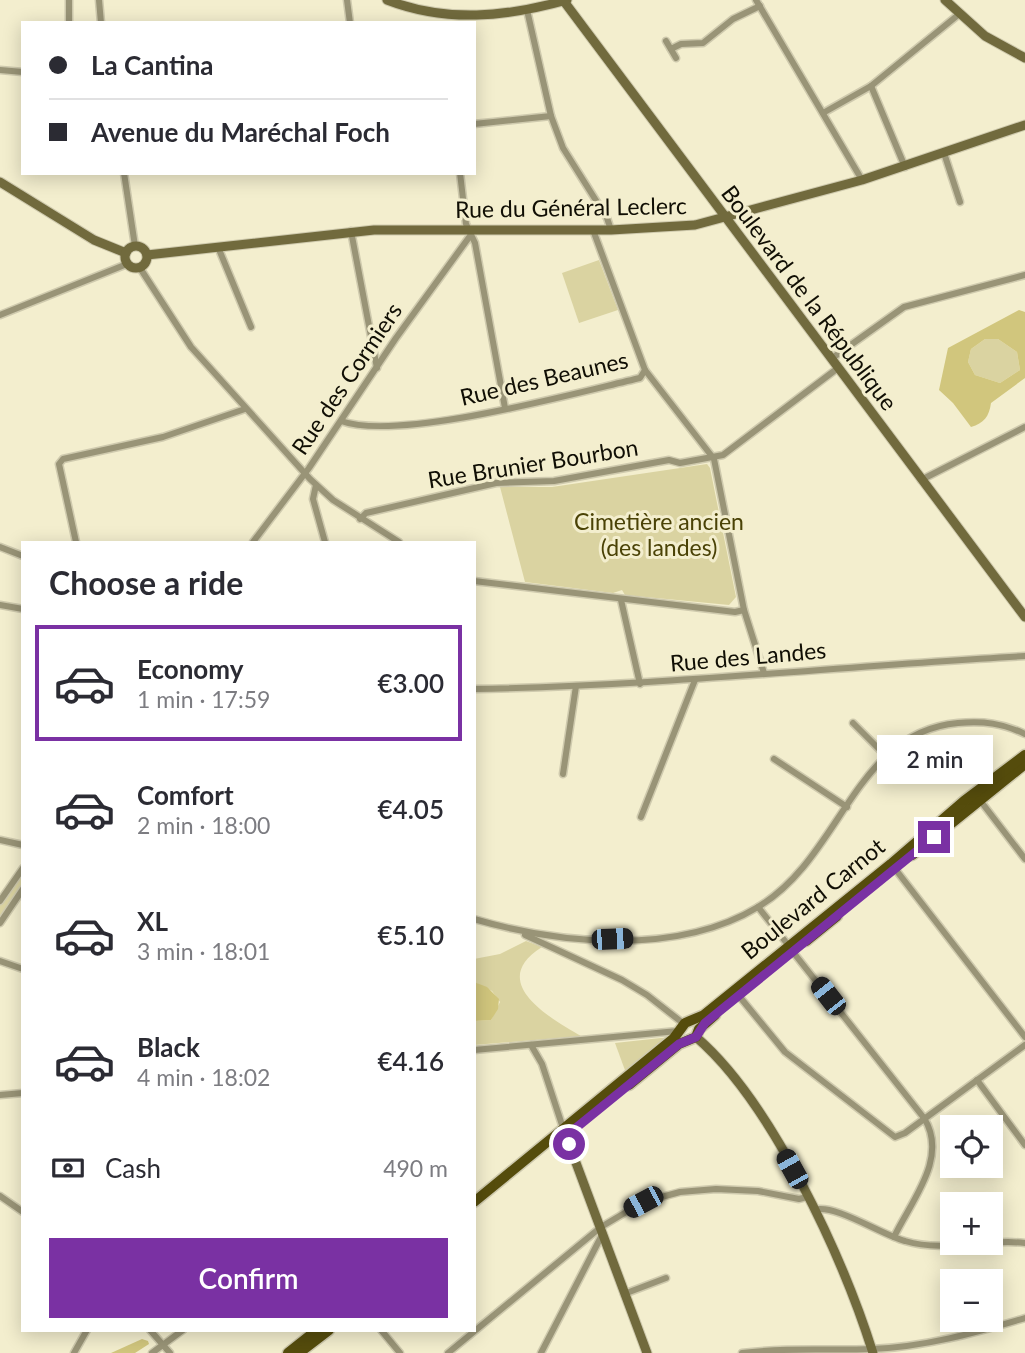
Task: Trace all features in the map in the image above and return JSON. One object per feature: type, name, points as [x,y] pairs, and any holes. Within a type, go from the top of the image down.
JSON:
[{"type":"main road","name":"Boulevard Carnot","points":[[476,1208],[689,1030],[894,867],[1025,755]]},
{"type":"main road","points":[[977,796],[1025,764]]},
{"type":"main road","name":"Boulevard Carnot","points":[[689,1030],[739,996],[791,949]]},
{"type":"main road","name":"Boulevard Carnot","points":[[476,1200],[565,1133]]},
{"type":"main road","points":[[288,1353],[314,1332]]},
{"type":"main road","points":[[299,1353],[326,1332]]},
{"type":"street","points":[[69,0],[69,21]]},
{"type":"street","points":[[99,0],[101,21]]},
{"type":"street","points":[[347,0],[350,21]]},
{"type":"street","points":[[387,0],[445,15],[471,17],[527,10],[565,0]]},
{"type":"street","name":"Boulevard de la République","points":[[565,0],[1025,617]]},
{"type":"street","points":[[945,0],[958,15],[985,36],[1025,58]]},
{"type":"street","points":[[671,49],[681,44],[703,43],[758,3],[862,180]]},
{"type":"street","points":[[527,10],[551,116],[567,156],[607,218],[611,230]]},
{"type":"street","points":[[823,113],[871,86],[958,15]]},
{"type":"street","points":[[666,41],[676,58]]},
{"type":"street","points":[[0,70],[21,72]]},
{"type":"street","points":[[871,86],[905,167]]},
{"type":"street","points":[[476,124],[551,116]]},
{"type":"street","name":"Rue du Général Leclerc","points":[[147,255],[351,231],[469,233],[695,225],[905,167],[1025,125]]},
{"type":"street","points":[[944,153],[960,202]]},
{"type":"street","points":[[124,175],[135,246]]},
{"type":"street","points":[[460,175],[469,233],[475,243],[505,408]]},
{"type":"street","points":[[0,182],[94,240],[126,253]]},
{"type":"street","name":"Rue des Beaunes","points":[[341,421],[358,425],[403,425],[505,408],[640,378],[645,370],[593,230]]},
{"type":"street","points":[[351,231],[377,368]]},
{"type":"street","name":"Rue des Cormiers","points":[[254,541],[305,473],[469,233]]},
{"type":"street","points":[[126,253],[135,246],[141,247],[147,255],[140,268]]},
{"type":"street","points":[[218,247],[251,327]]},
{"type":"street","points":[[126,253],[127,264]]},
{"type":"street","points":[[0,315],[127,264],[140,268],[191,347],[316,485],[360,519],[397,541]]},
{"type":"street","points":[[831,359],[904,307],[1025,275]]},
{"type":"street","points":[[714,458],[838,368]]},
{"type":"street","points":[[645,370],[714,458],[744,610],[764,673]]},
{"type":"street","points":[[76,541],[59,464],[63,459],[162,437],[245,409]]},
{"type":"street","points":[[921,480],[1025,427]]},
{"type":"street","name":"Rue Brunier Bourbon","points":[[360,519],[366,513],[496,483],[554,481],[669,460],[681,463],[714,458]]},
{"type":"street","points":[[316,485],[313,499],[325,541]]},
{"type":"street","points":[[0,547],[21,555]]},
{"type":"street","points":[[476,581],[621,600],[735,612],[744,610]]},
{"type":"street","points":[[621,600],[640,684]]},
{"type":"street","points":[[0,605],[21,609]]},
{"type":"street","name":"Rue des Landes","points":[[476,689],[640,684],[1025,656]]},
{"type":"street","points":[[641,817],[695,680]]},
{"type":"street","points":[[563,774],[576,686]]},
{"type":"street","points":[[476,920],[557,939],[673,936],[724,923],[758,907],[797,876],[885,755],[909,736],[944,724],[997,722],[1025,734]]},
{"type":"street","points":[[853,723],[885,755]]},
{"type":"street","points":[[774,759],[847,807]]},
{"type":"street","points":[[977,796],[1025,859]]},
{"type":"street","points":[[0,840],[21,845]]},
{"type":"street","points":[[894,867],[1025,1037]]},
{"type":"street","points":[[0,901],[21,871]]},
{"type":"street","points":[[0,923],[21,892]]},
{"type":"street","points":[[758,907],[923,1118],[932,1135],[933,1153],[927,1172],[894,1237]]},
{"type":"street","points":[[523,933],[547,946],[568,953],[647,995],[709,1049],[760,1116],[814,1209],[873,1351]]},
{"type":"street","points":[[547,946],[552,947],[557,939]]},
{"type":"street","points":[[557,939],[568,953]]},
{"type":"street","points":[[0,961],[21,968]]},
{"type":"street","points":[[739,996],[779,1046],[884,1132],[895,1137],[905,1133],[1025,1045]]},
{"type":"street","points":[[476,1050],[689,1030]]},
{"type":"street","points":[[531,1045],[542,1064],[646,1353]]},
{"type":"street","points":[[977,1080],[1025,1145]]},
{"type":"street","points":[[0,1095],[21,1093]]},
{"type":"street","points":[[476,1331],[602,1230],[643,1202],[680,1192],[733,1189],[799,1199],[807,1197]]},
{"type":"street","points":[[0,1196],[21,1211]]},
{"type":"street","points":[[814,1209],[827,1209],[894,1237],[942,1246],[1025,1242]]},
{"type":"street","points":[[541,1353],[602,1230]]},
{"type":"street","points":[[625,1294],[666,1278]]},
{"type":"street","points":[[742,1353],[796,1348],[873,1351],[968,1336],[1025,1318]]},
{"type":"street","points":[[74,1353],[86,1332]]},
{"type":"street","points":[[152,1332],[170,1353]]},
{"type":"street","points":[[152,1353],[181,1332]]},
{"type":"street","points":[[383,1332],[400,1353]]},
{"type":"street","points":[[448,1353],[474,1332]]},
{"type":"green space","points":[[599,260],[618,310],[579,323],[562,273]]},
{"type":"green space","points":[[985,339],[998,339],[1017,352],[1020,370],[1000,383],[975,375],[968,362],[971,349]]},
{"type":"green space","name":"Cimetière ancien (des landes)","points":[[707,464],[736,597],[729,605],[625,595],[622,590],[613,593],[525,582],[500,487],[552,487]]},
{"type":"green space","points":[[21,874],[21,890],[0,920],[0,905]]},
{"type":"green space","points":[[526,941],[542,947],[526,960],[520,973],[522,986],[540,1009],[581,1036],[476,1045],[476,1021],[491,1020],[500,1002],[492,991],[476,983],[476,959],[500,954]]},
{"type":"green space","points":[[670,1037],[626,1073],[615,1043]]},
{"type":"shaded area","points":[[1019,310],[1025,312],[1025,378],[991,403],[985,419],[971,427],[939,390],[948,348]],"holes":[[[985,339],[998,339],[1017,352],[1020,370],[1000,383],[975,375],[968,362],[971,349]]]},
{"type":"shaded area","points":[[476,983],[487,987],[499,999],[498,1009],[491,1020],[476,1021]]},
{"type":"shaded area","points":[[142,1339],[149,1344],[135,1353],[111,1353]]},
{"type":"route","points":[[569,1144],[566,1136],[679,1044],[696,1037],[705,1023],[934,837]]}]
